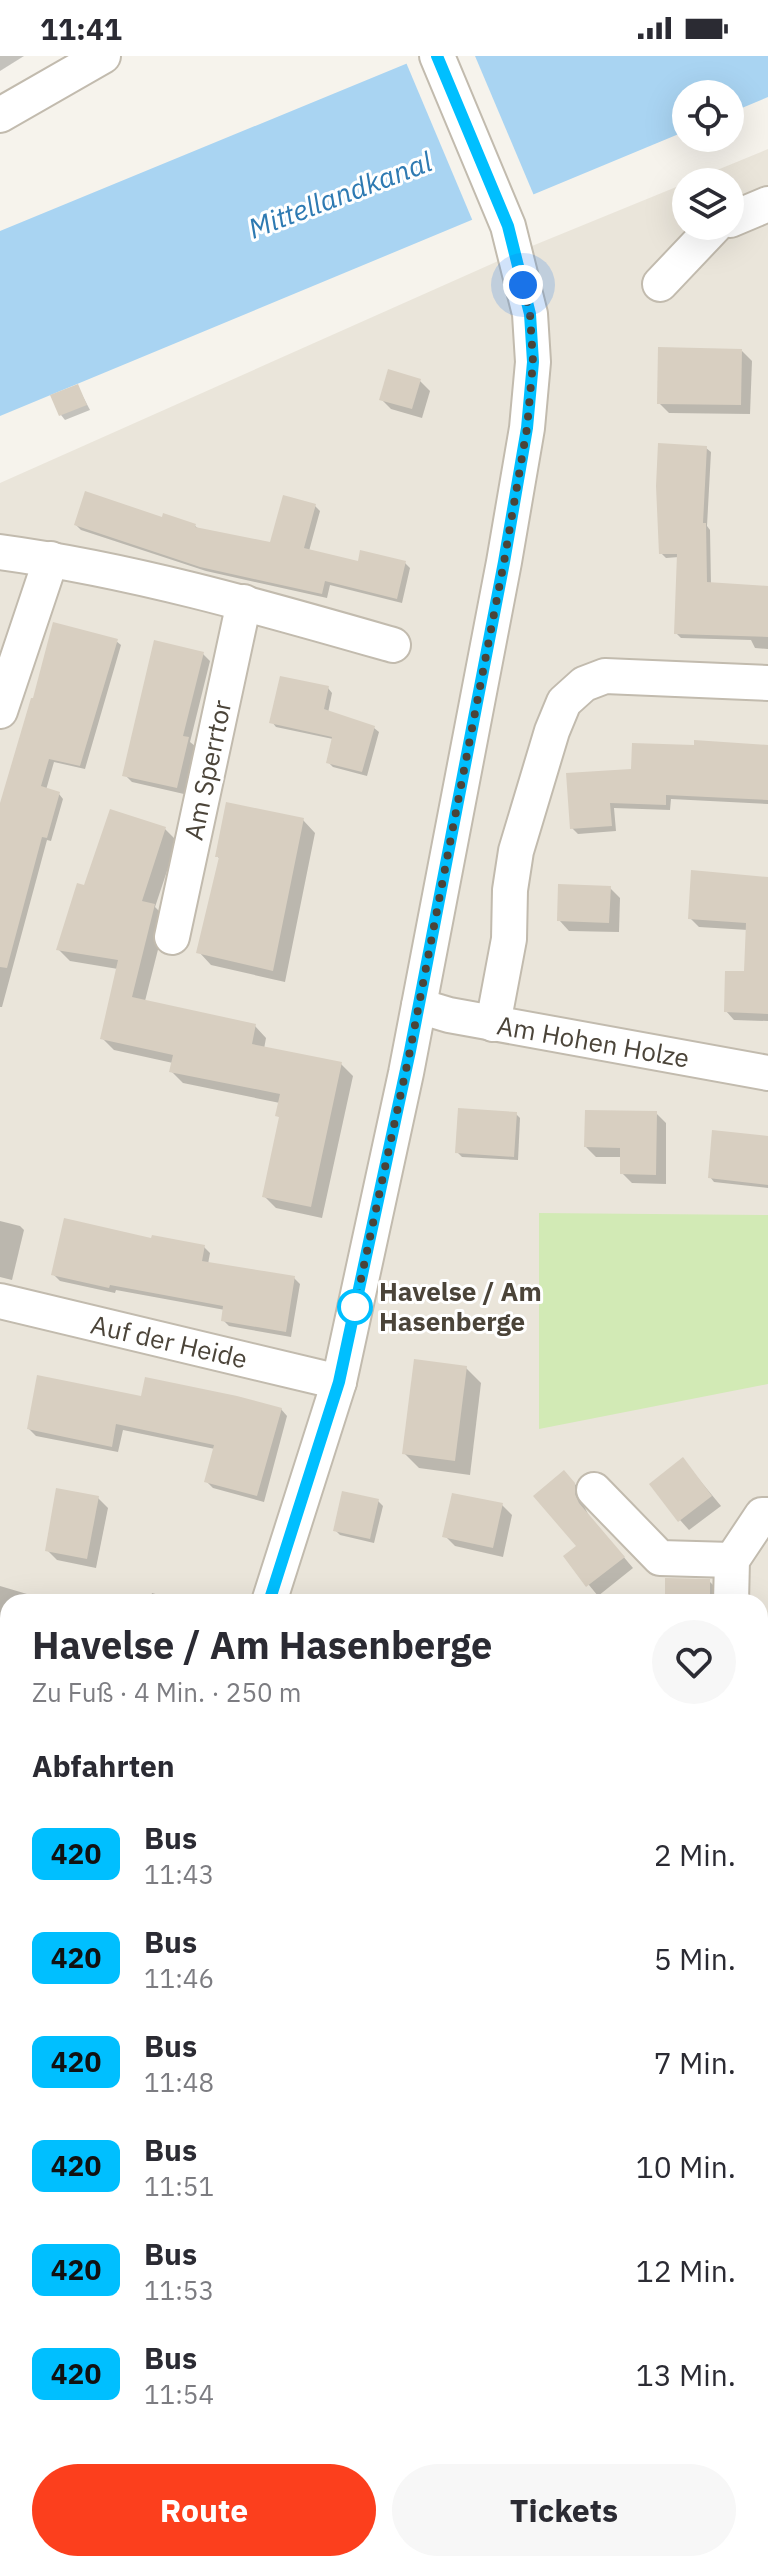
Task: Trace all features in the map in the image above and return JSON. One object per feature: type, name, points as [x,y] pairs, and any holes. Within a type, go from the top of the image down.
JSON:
[{"type":"street","points":[[0,115],[103,56]]},
{"type":"street","points":[[279,1594],[339,1382],[419,1006],[527,428],[533,362],[530,314],[508,226],[437,56]]},
{"type":"street","points":[[744,214],[768,204]]},
{"type":"street","points":[[660,284],[702,240]]},
{"type":"street","points":[[0,552],[51,559],[244,602],[393,645]]},
{"type":"street","points":[[0,711],[51,559]]},
{"type":"street","name":"Am Sperrtor","points":[[172,937],[244,602]]},
{"type":"street","points":[[493,1024],[509,939],[510,890],[516,851],[552,731],[564,702],[584,684],[605,676],[768,683]]},
{"type":"street","name":"Am Hohen Holze","points":[[419,1006],[493,1024],[768,1073]]},
{"type":"street","name":"Auf der Heide","points":[[0,1301],[339,1382]]},
{"type":"street","points":[[594,1490],[660,1558],[732,1560]]},
{"type":"street","points":[[731,1594],[732,1560],[762,1515],[768,1515]]},
{"type":"shaded area","points":[[768,149],[768,1594],[0,1594],[0,483],[532,246],[672,189],[672,240],[744,240],[744,168],[722,168]]},
{"type":"green space","points":[[539,1213],[768,1215],[768,1384],[539,1429]]},
{"type":"water","name":"Mittellandkanal","points":[[425,56],[768,56],[768,97],[744,107],[744,80],[672,80],[672,137],[0,416],[0,231]]},
{"type":"pier","points":[[414,56],[475,56],[535,198],[474,224],[405,60]]},
{"type":"building","points":[[658,347],[742,349],[741,405],[657,404]]},
{"type":"building","points":[[388,369],[421,379],[412,409],[379,400]]},
{"type":"building","points":[[78,384],[87,405],[59,416],[50,395]]},
{"type":"building","points":[[658,443],[707,446],[703,523],[706,523],[707,582],[768,586],[768,637],[674,634],[677,554],[659,554]]},
{"type":"building","points":[[85,491],[162,517],[163,513],[196,524],[195,527],[270,542],[283,495],[316,504],[304,548],[358,561],[360,550],[406,561],[397,599],[325,581],[322,594],[200,567],[74,525]]},
{"type":"building","points":[[53,622],[118,639],[80,766],[49,759],[41,786],[60,792],[47,838],[42,837],[7,968],[0,967],[0,803]]},
{"type":"building","points":[[154,640],[204,652],[183,736],[189,737],[177,788],[122,776]]},
{"type":"building","points":[[280,676],[329,686],[324,709],[375,726],[362,772],[326,763],[332,737],[269,723]]},
{"type":"building","points":[[694,740],[768,745],[768,800],[666,795],[666,805],[610,803],[612,826],[570,829],[566,773],[631,769],[632,743],[694,745]]},
{"type":"building","points":[[226,802],[304,818],[273,971],[196,953],[219,857],[215,857]]},
{"type":"building","points":[[110,809],[166,827],[142,901],[155,904],[132,997],[256,1024],[252,1044],[342,1062],[311,1207],[262,1197],[279,1117],[275,1116],[280,1094],[169,1072],[173,1055],[100,1039],[118,960],[56,950],[77,883],[84,885]]},
{"type":"building","points":[[691,870],[768,877],[768,1014],[724,1012],[725,971],[744,971],[746,923],[688,919]]},
{"type":"building","points":[[558,884],[611,886],[609,923],[557,921]]},
{"type":"building","points":[[458,1108],[517,1112],[514,1157],[455,1153]]},
{"type":"building","points":[[585,1110],[657,1111],[656,1175],[620,1174],[620,1148],[584,1147]]},
{"type":"building","points":[[712,1130],[768,1136],[768,1185],[708,1178]]},
{"type":"building","points":[[64,1218],[151,1238],[152,1235],[205,1245],[202,1261],[295,1276],[286,1332],[221,1321],[223,1306],[110,1285],[109,1288],[51,1275]]},
{"type":"building","points":[[414,1359],[467,1366],[455,1461],[402,1454]]},
{"type":"building","points":[[37,1375],[141,1396],[145,1377],[282,1408],[257,1496],[204,1482],[214,1445],[116,1424],[112,1447],[27,1429]]},
{"type":"building","points":[[683,1457],[712,1496],[678,1522],[649,1484]]},
{"type":"building","points":[[564,1470],[575,1483],[579,1503],[625,1557],[586,1587],[563,1556],[576,1546],[533,1496]]},
{"type":"building","points":[[56,1488],[99,1496],[87,1559],[45,1551]]},
{"type":"building","points":[[342,1491],[379,1499],[370,1539],[333,1531]]},
{"type":"building","points":[[452,1493],[503,1503],[493,1548],[442,1537]]},
{"type":"building","points":[[665,1578],[710,1579],[710,1594],[665,1594]]},
{"type":"bus line","name":"420","points":[[272,1594],[339,1382],[410,1051],[527,428],[533,362],[530,314],[508,226],[437,56]]},
{"type":"place","name":"Havelse / Am Hasenberge","points":[[355,1307]]},
{"type":"route","points":[[355,1307],[410,1051],[527,428],[533,362],[530,314],[523,285]]}]
